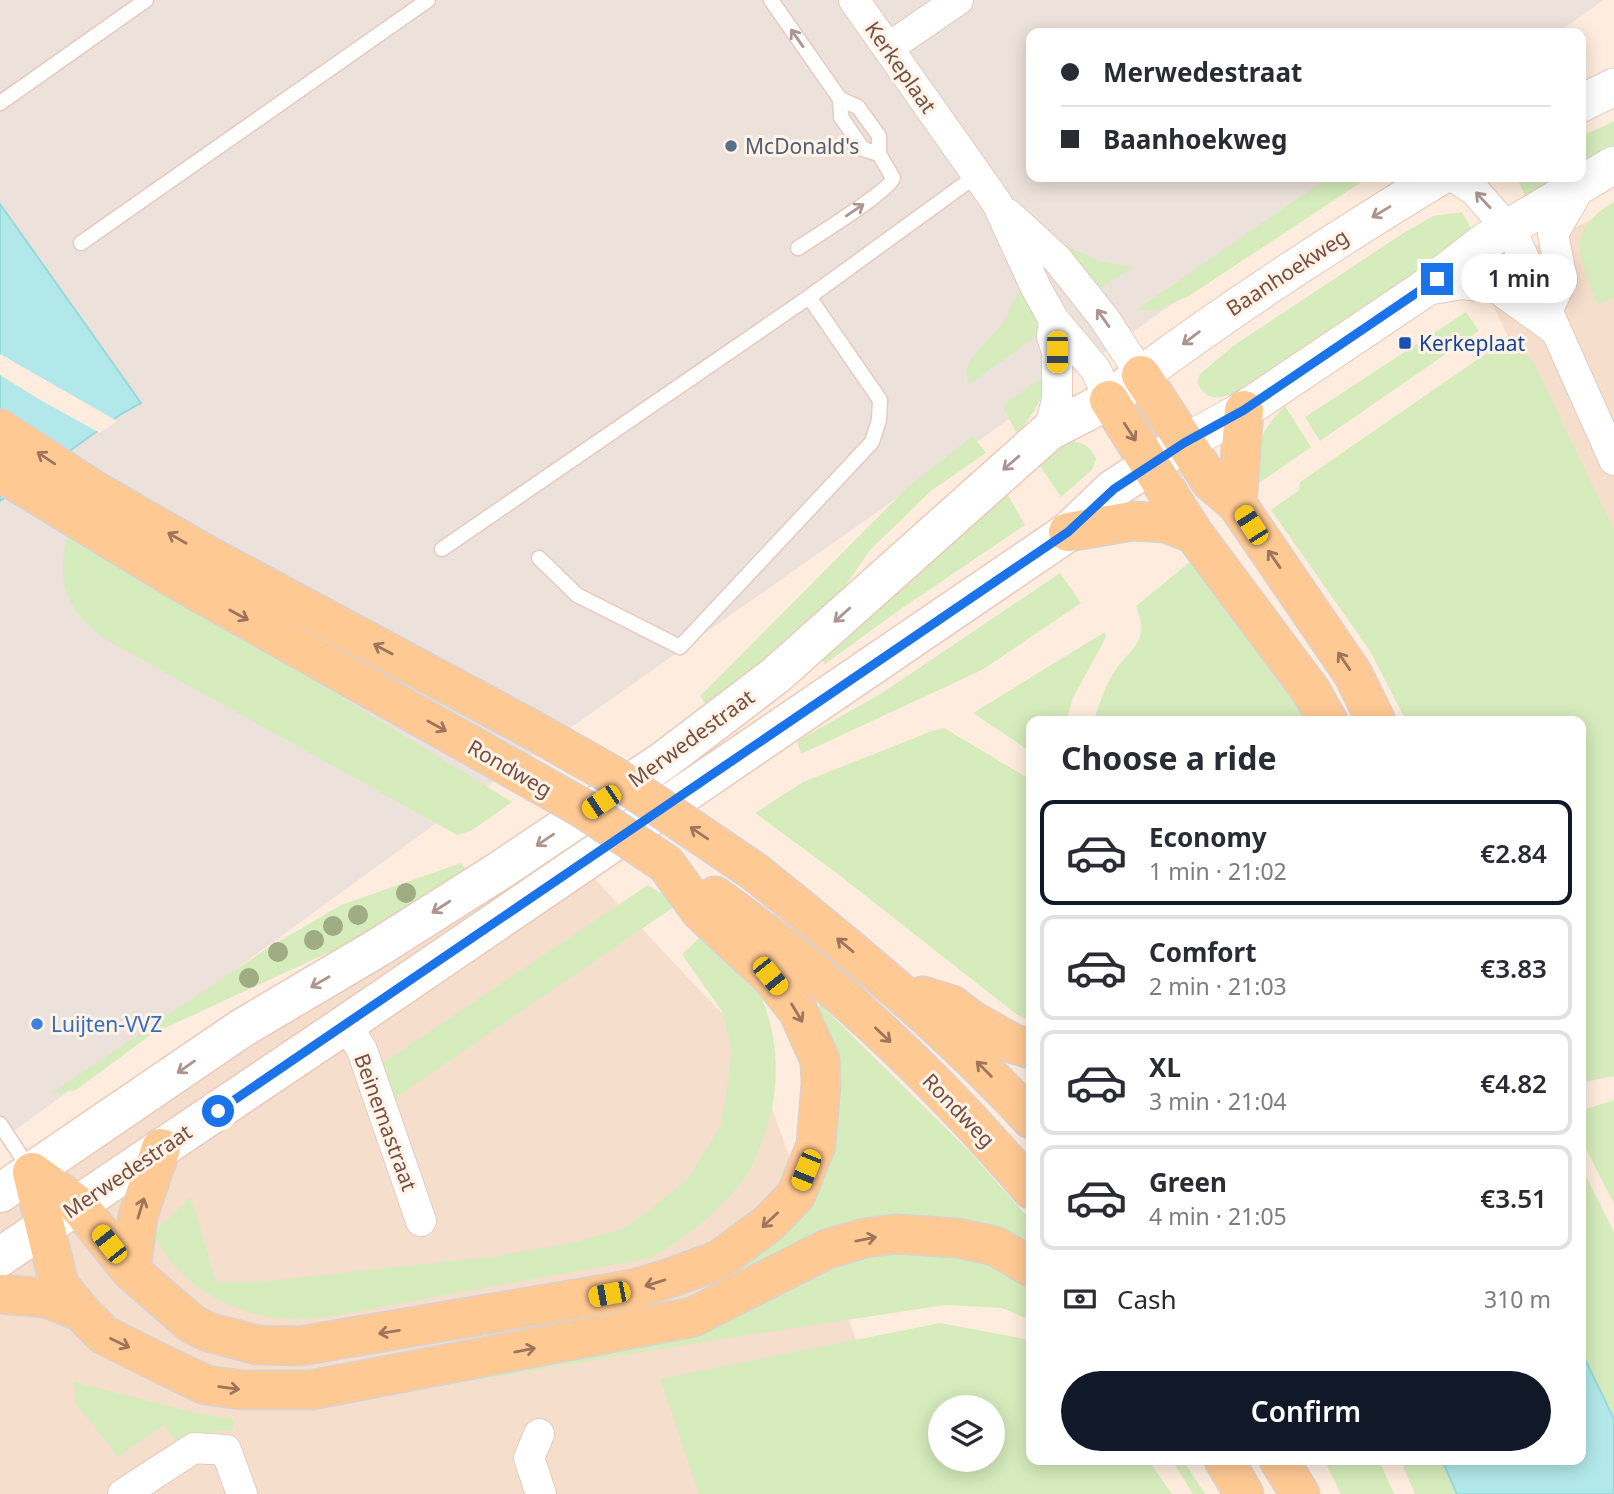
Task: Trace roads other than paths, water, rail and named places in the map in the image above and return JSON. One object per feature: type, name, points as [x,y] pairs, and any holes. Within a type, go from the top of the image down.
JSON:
[{"type":"main road","name":"Merwedestraat","points":[[0,1193],[242,1028],[379,947],[663,761],[776,675],[1049,431],[1109,400],[1141,375]]},
{"type":"main road","points":[[1141,375],[1211,482],[1237,504],[1353,674],[1374,716]]},
{"type":"main road","points":[[1109,400],[1194,534],[1311,691],[1325,716]]},
{"type":"main road","points":[[1237,504],[1244,410]]},
{"type":"main road","name":"Rondweg","points":[[0,429],[83,503],[179,581],[582,808],[666,864],[709,904],[828,984],[924,1073],[1026,1184]]},
{"type":"main road","points":[[1151,465],[1184,443]]},
{"type":"main road","name":"Merwedestraat","points":[[0,1257],[1068,532],[1114,489],[1151,465]]},
{"type":"main road","name":"Rondweg","points":[[0,472],[205,554],[612,775],[755,872],[897,989],[986,1070],[1026,1114]]},
{"type":"main road","points":[[1068,532],[1132,521],[1166,523],[1194,534]]},
{"type":"main road","points":[[32,1172],[77,1204],[131,1271],[192,1324],[208,1332],[257,1345],[300,1346],[634,1289],[719,1260],[769,1223],[796,1195],[816,1145],[821,1084],[820,1060],[798,1011],[709,904]]},
{"type":"main road","points":[[897,989],[952,1005],[973,1021],[1014,1044],[1026,1048]]},
{"type":"main road","points":[[131,1271],[138,1216],[161,1149]]},
{"type":"main road","points":[[32,1172],[59,1285],[81,1312],[104,1335],[206,1385],[243,1390],[311,1390],[693,1317],[827,1249],[865,1238],[896,1234],[957,1238],[995,1246],[1026,1264]]},
{"type":"main road","points":[[0,1294],[47,1298],[81,1312]]},
{"type":"main road","points":[[1227,1465],[1244,1494]]},
{"type":"main road","points":[[1282,1465],[1299,1494]]},
{"type":"main road","points":[[1294,1465],[1299,1494]]},
{"type":"street","name":"Kerkeplaat","points":[[854,0],[997,203],[1054,320],[1096,370],[1109,400]]},
{"type":"street","points":[[888,48],[958,0]]},
{"type":"street","points":[[1586,101],[1614,88]]},
{"type":"street","points":[[1552,319],[1562,279],[1553,234],[1599,173]]},
{"type":"street","name":"Baanhoekweg","points":[[1141,375],[1227,312],[1431,182]]},
{"type":"street","points":[[1462,182],[1475,191],[1508,228],[1526,259],[1614,460]]},
{"type":"street","points":[[1184,443],[1244,410],[1421,291],[1486,241],[1584,182]]},
{"type":"street","name":"Kerkeplaat","points":[[997,203],[1057,259],[1104,318],[1141,375]]},
{"type":"street","points":[[1421,291],[1462,284],[1497,288],[1552,319]]},
{"type":"street","name":"Kerkeplaat","points":[[1049,431],[1057,400],[1057,352],[1052,336],[1054,320]]},
{"type":"street","name":"Beinemastraat","points":[[346,1024],[362,1050],[421,1221]]},
{"type":"street","points":[[539,1434],[530,1458],[541,1494]]},
{"type":"street","points":[[123,1494],[194,1448],[226,1450],[242,1494]]},
{"type":"lane","points":[[0,103],[146,0]]},
{"type":"lane","points":[[81,243],[428,0]]},
{"type":"lane","points":[[771,0],[840,99],[858,107],[879,136],[879,154],[892,175],[891,183],[798,248]]},
{"type":"lane","points":[[840,99],[841,117],[863,149],[879,154]]},
{"type":"lane","points":[[442,549],[809,297],[977,175]]},
{"type":"lane","points":[[539,558],[578,595],[680,647],[872,442],[879,420],[880,400],[809,297]]},
{"type":"lane","points":[[0,1124],[32,1172]]},
{"type":"water","points":[[0,204],[141,403],[121,414],[0,501]]},
{"type":"water","points":[[1586,1361],[1614,1419],[1614,1494],[1457,1494],[1444,1465],[1586,1465]]},
{"type":"place","name":"McDonald's","points":[[731,146]]},
{"type":"place","name":"Kerkeplaat","points":[[1405,343]]},
{"type":"place","name":"Luijten-VVZ","points":[[37,1024]]}]
